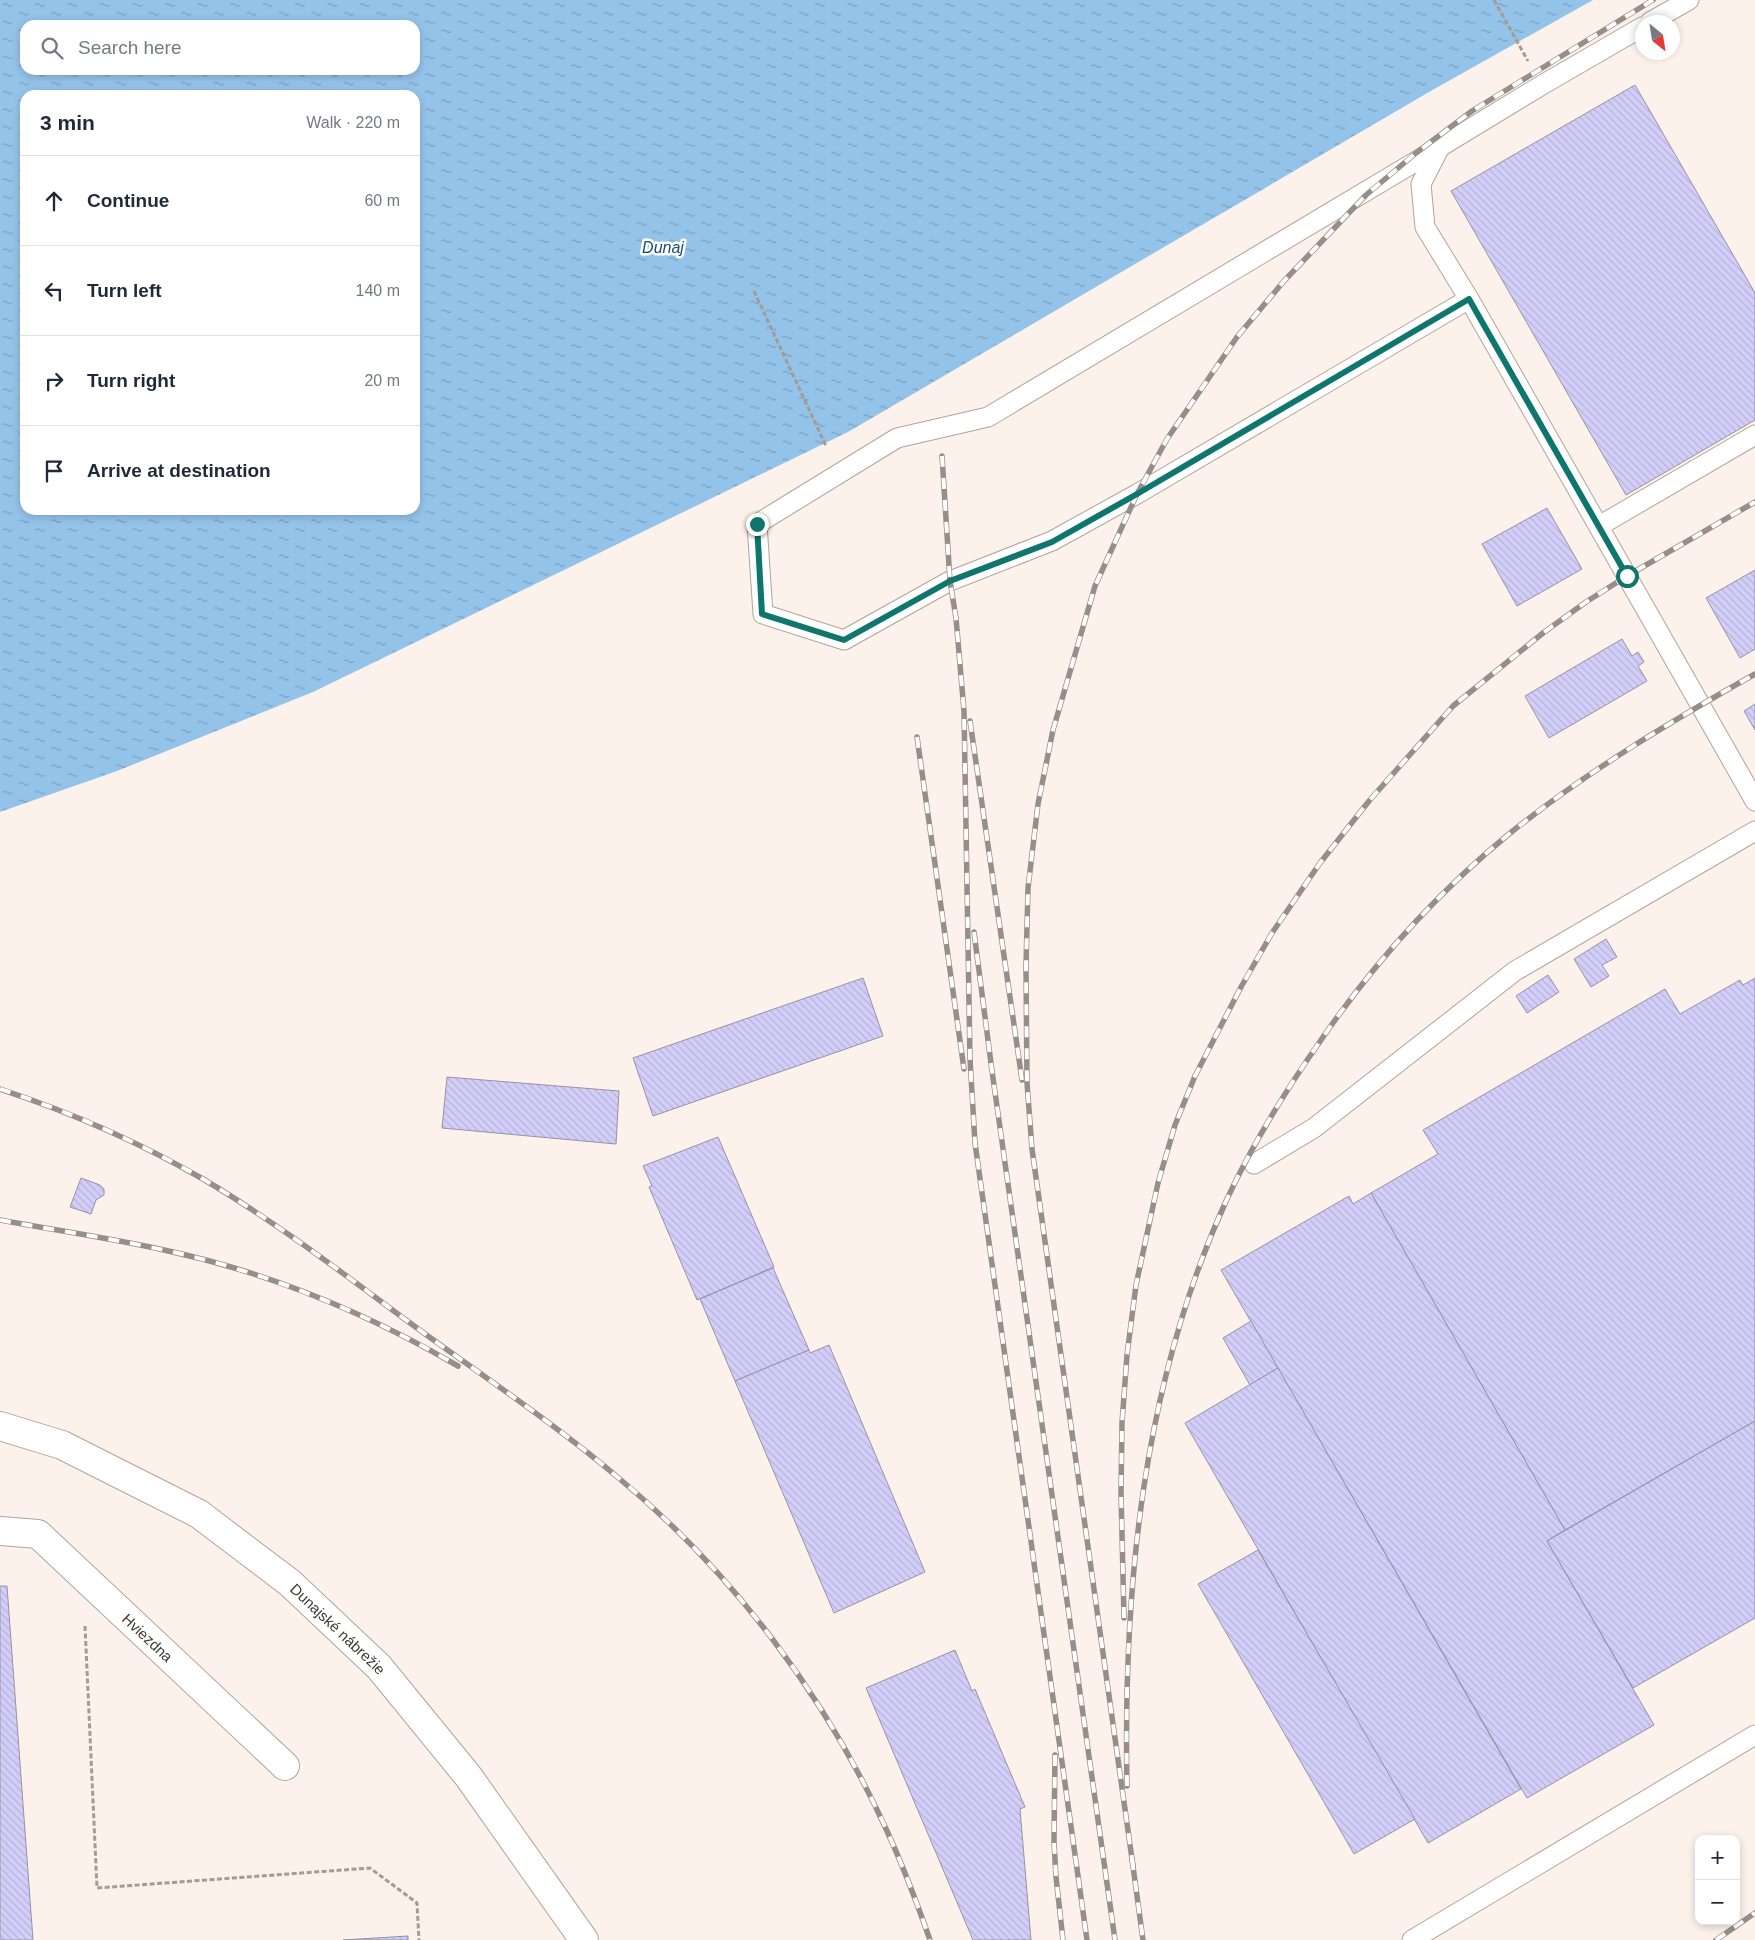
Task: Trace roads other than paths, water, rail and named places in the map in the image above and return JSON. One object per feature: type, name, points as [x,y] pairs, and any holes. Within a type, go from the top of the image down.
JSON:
[{"type":"street","name":"Dunajské nábrežie","points":[[0,1426],[62,1445],[199,1514],[290,1583],[379,1667],[468,1776],[584,1940]]},
{"type":"street","name":"Hviezdna","points":[[0,1531],[38,1534],[285,1766]]},
{"type":"lane","points":[[1662,15],[1689,0]]},
{"type":"lane","points":[[1469,299],[1146,489],[1052,542],[950,581],[844,640],[762,614],[757,524],[897,438],[988,417],[1635,31]]},
{"type":"lane","points":[[1440,147],[1421,184],[1425,227],[1469,299],[1755,801]]},
{"type":"lane","points":[[1599,526],[1755,435]]},
{"type":"lane","points":[[1254,1164],[1314,1128],[1515,971],[1755,831]]},
{"type":"lane","points":[[1412,1940],[1755,1735]]},
{"type":"water","name":"Dunaj","points":[[0,0],[1593,0],[1429,92],[848,432],[313,692],[117,771],[0,812]]},
{"type":"railway","points":[[1133,1866],[1032,1149],[1027,1083],[1026,966],[1028,888],[1038,804],[1053,730],[1095,586],[1137,494],[1167,439],[1237,337],[1284,281],[1366,195],[1416,153],[1472,111],[1653,0]]},
{"type":"railway","points":[[942,456],[950,581],[956,618],[964,711],[970,1059],[975,1143],[1087,1940]]},
{"type":"railway","points":[[1124,1618],[1121,1493],[1122,1423],[1127,1355],[1136,1285],[1158,1183],[1175,1125],[1195,1076],[1241,987],[1272,933],[1320,863],[1369,801],[1453,706],[1543,633],[1586,602],[1755,502]]},
{"type":"railway","points":[[1127,1786],[1129,1636],[1135,1561],[1144,1486],[1157,1412],[1175,1340],[1198,1269],[1227,1199],[1259,1137],[1341,1011],[1408,930],[1457,880],[1538,811],[1598,769],[1660,729],[1755,674]]},
{"type":"railway","points":[[970,721],[1022,1080]]},
{"type":"railway","points":[[917,737],[964,1069]]},
{"type":"railway","points":[[974,932],[1115,1940]]},
{"type":"railway","points":[[0,1089],[78,1118],[129,1140],[179,1165],[229,1195],[306,1247],[542,1418],[621,1480],[662,1517],[702,1556],[774,1640],[836,1733],[863,1781],[887,1831],[910,1885],[930,1940]]},
{"type":"railway","points":[[0,1220],[143,1246],[241,1270],[316,1296],[388,1329],[458,1366]]},
{"type":"railway","points":[[1055,1755],[1054,1842],[1063,1940]]},
{"type":"railway","points":[[1132,1859],[1143,1940]]},
{"type":"railway","points":[[1716,1940],[1755,1913]]}]
